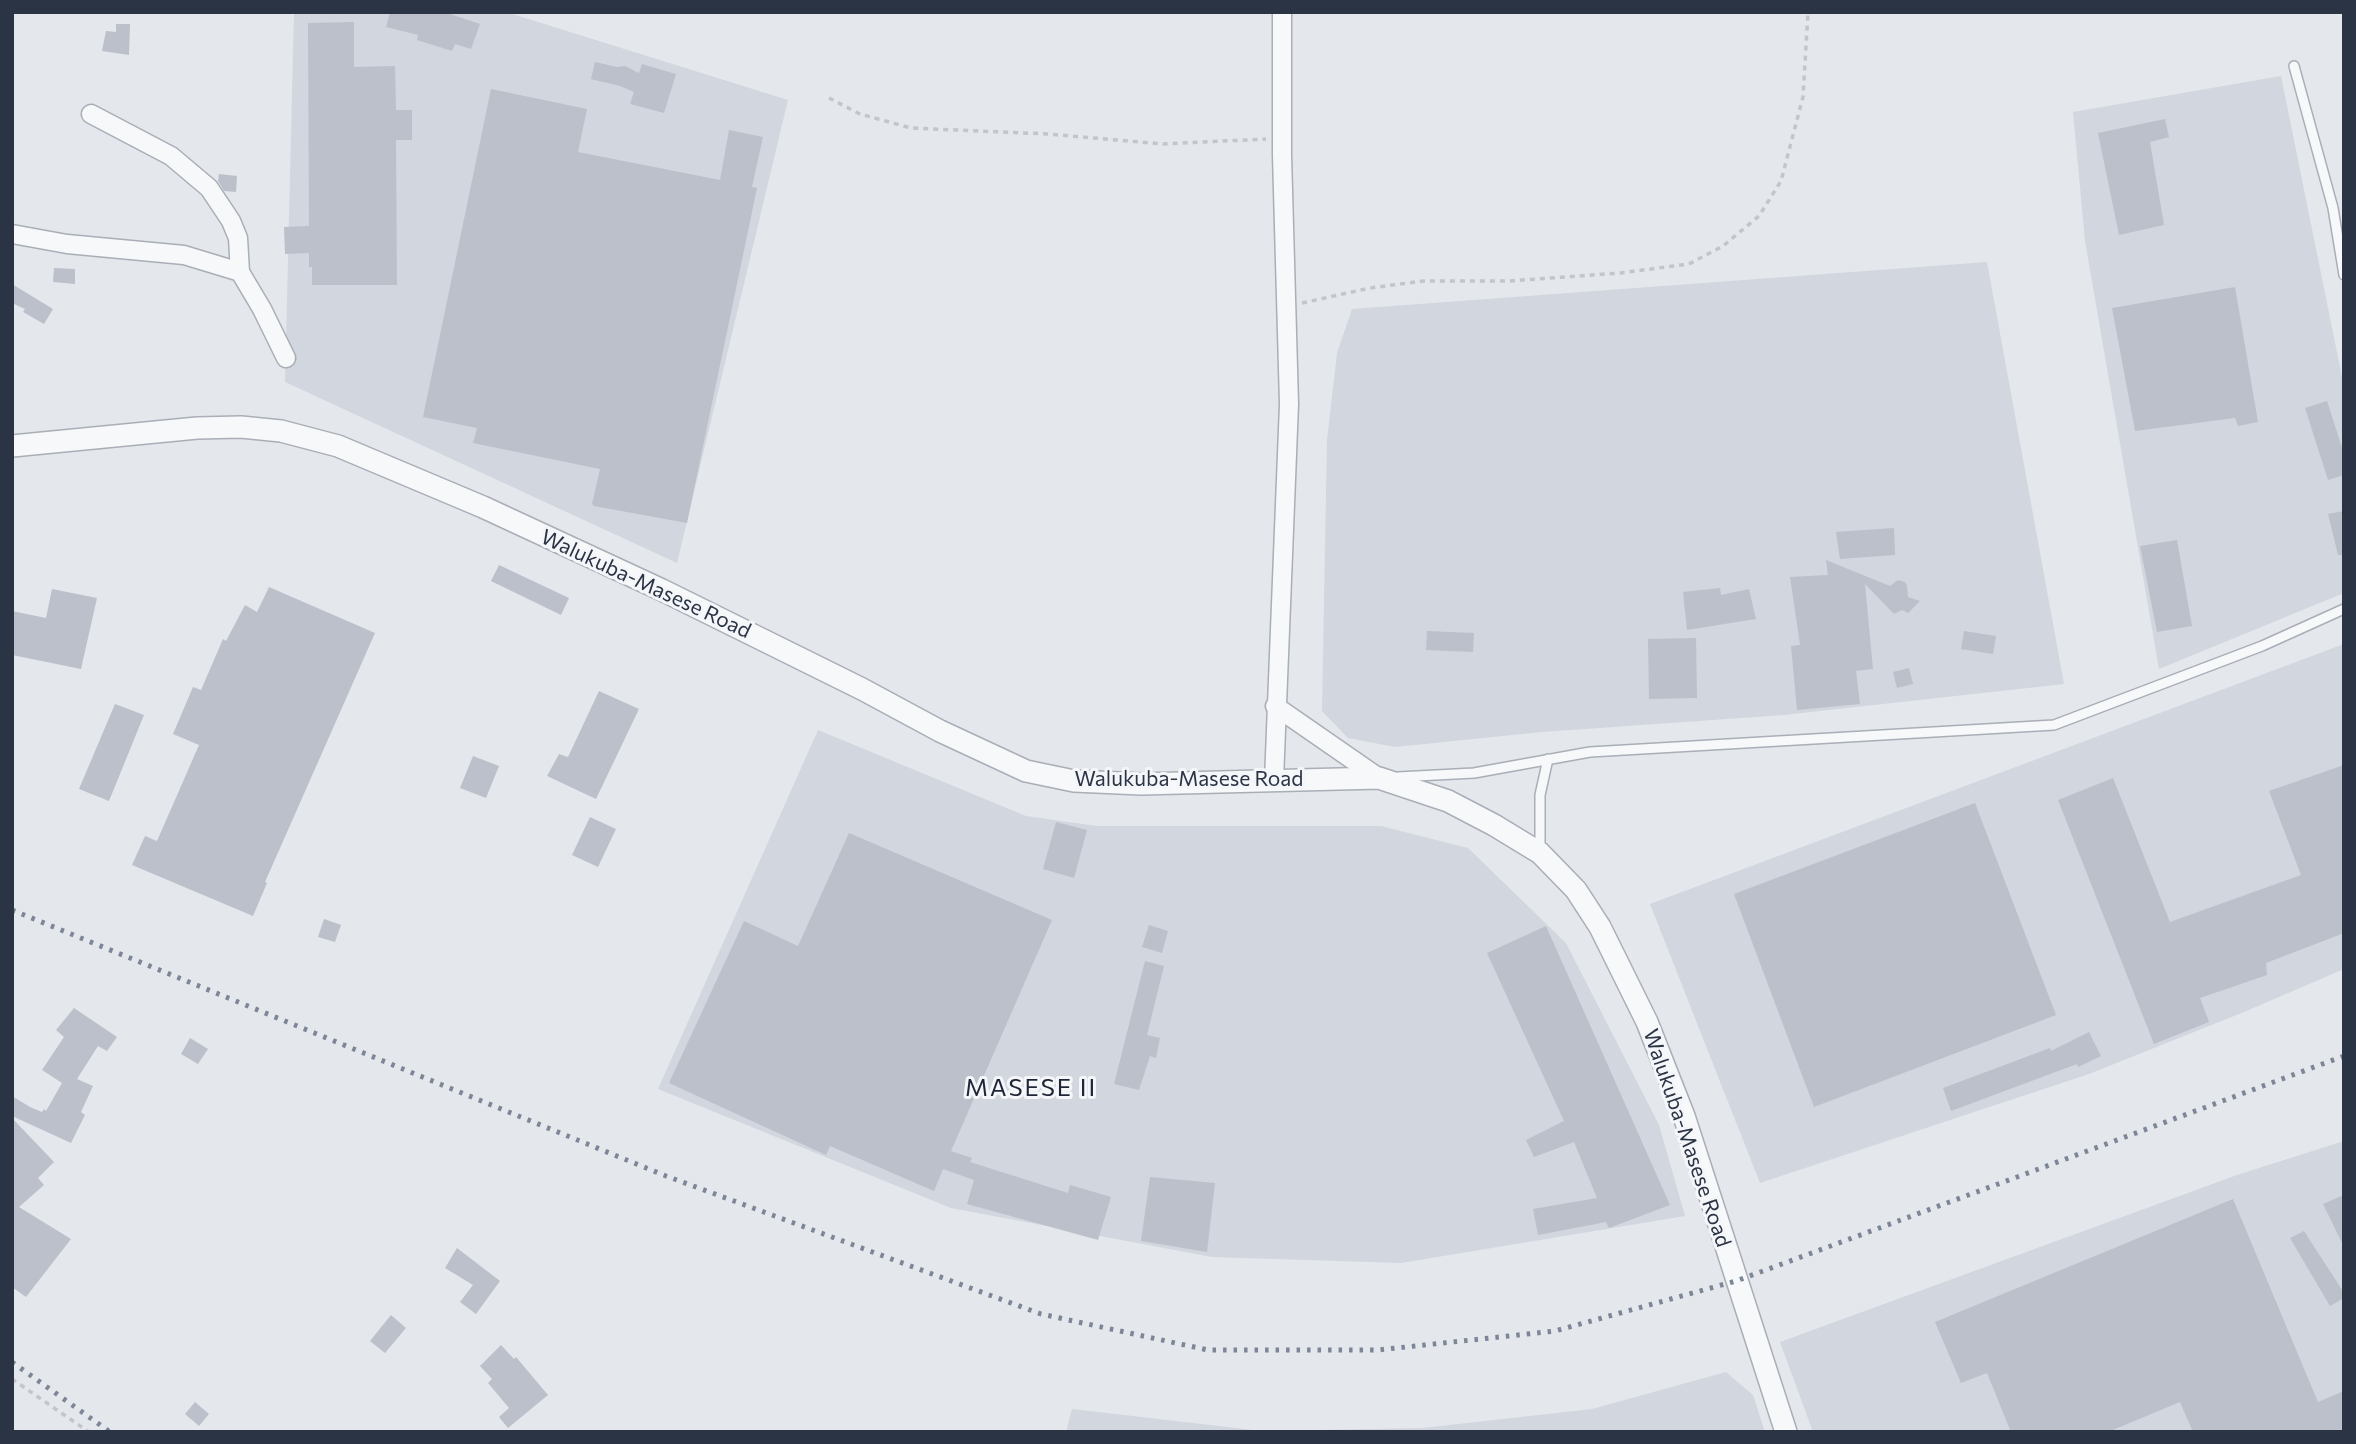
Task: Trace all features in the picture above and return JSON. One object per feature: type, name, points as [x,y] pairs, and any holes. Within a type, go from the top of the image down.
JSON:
[{"type":"street","points":[[1274,780],[1289,404],[1282,138],[1282,12]]},
{"type":"street","points":[[91,114],[171,156],[209,188],[238,238],[240,272],[286,358]]},
{"type":"street","points":[[12,234],[67,244],[184,256],[240,272]]},
{"type":"street","name":"Walukuba-Masese Road","points":[[12,446],[197,428],[241,426],[281,431],[338,446],[495,513],[662,590],[940,731],[1026,771],[1074,781],[1141,784],[1379,778],[1448,802],[1494,825],[1540,853],[1576,890],[1600,927],[1647,1022],[1684,1116],[1786,1432]]},
{"type":"street","points":[[1275,706],[1379,778]]},
{"type":"lane","points":[[2294,66],[2333,208],[2344,275]]},
{"type":"lane","points":[[1379,778],[1474,773],[1590,752],[2054,724],[2262,646],[2344,609]]},
{"type":"lane","points":[[1540,853],[1540,795],[1548,759]]},
{"type":"path","points":[[1287,306],[1370,288],[1423,281],[1509,281],[1620,273],[1689,264],[1723,246],[1759,216],[1782,181],[1803,97],[1808,12]]},
{"type":"path","points":[[829,98],[860,114],[911,128],[1048,134],[1163,144],[1282,138]]},
{"type":"path","points":[[12,1379],[89,1432]]},
{"type":"shaded area","points":[[294,12],[506,12],[788,100],[677,563],[285,382]]},
{"type":"shaded area","points":[[2281,76],[2344,387],[2344,593],[2159,669],[2085,241],[2073,112]]},
{"type":"shaded area","points":[[1987,262],[2064,684],[1784,715],[1542,732],[1395,747],[1348,738],[1322,711],[1327,440],[1337,353],[1352,309]]},
{"type":"shaded area","points":[[2344,644],[2344,969],[2089,1074],[1760,1183],[1650,904]]},
{"type":"shaded area","points":[[818,730],[1026,816],[1097,826],[1381,826],[1468,848],[1566,943],[1659,1125],[1685,1216],[1401,1263],[1212,1257],[951,1208],[658,1089]]},
{"type":"shaded area","points":[[2344,1141],[2344,1432],[1813,1432],[1780,1342],[2237,1175]]},
{"type":"shaded area","points":[[1726,1372],[1753,1395],[1765,1432],[1066,1432],[1072,1409],[1262,1431],[1423,1428],[1592,1409]]},
{"type":"building","points":[[390,12],[444,12],[480,24],[471,49],[455,44],[452,51],[417,40],[418,35],[386,27]]},
{"type":"building","points":[[354,22],[354,67],[395,66],[396,110],[412,110],[412,140],[396,140],[397,285],[312,285],[309,253],[285,254],[284,227],[309,226],[308,23]]},
{"type":"building","points":[[116,24],[130,24],[129,55],[102,51],[106,31],[116,32]]},
{"type":"building","points":[[595,62],[625,66],[639,73],[642,64],[676,74],[664,113],[630,104],[634,92],[591,79]]},
{"type":"building","points":[[491,89],[587,109],[578,152],[720,180],[729,130],[763,137],[752,187],[757,188],[687,523],[594,506],[592,504],[600,469],[473,443],[477,428],[423,417]]},
{"type":"building","points":[[2165,119],[2169,137],[2150,142],[2164,225],[2119,235],[2098,133]]},
{"type":"building","points":[[219,174],[237,176],[236,192],[224,191],[218,181]]},
{"type":"building","points":[[54,268],[75,269],[75,284],[53,282]]},
{"type":"building","points":[[12,284],[53,309],[44,324],[23,312],[25,309],[12,303]]},
{"type":"building","points":[[2235,287],[2258,422],[2238,426],[2235,418],[2135,431],[2112,308]]},
{"type":"building","points":[[2327,401],[2344,454],[2344,475],[2328,480],[2305,408]]},
{"type":"building","points":[[2344,511],[2344,555],[2338,555],[2328,514]]},
{"type":"building","points":[[1894,528],[1895,555],[1840,559],[1836,532]]},
{"type":"building","points":[[2177,540],[2192,626],[2157,632],[2140,546]]},
{"type":"building","points":[[1826,560],[1890,586],[1898,580],[1905,582],[1908,597],[1920,601],[1908,613],[1902,610],[1894,614],[1865,584],[1873,669],[1856,671],[1860,704],[1797,710],[1791,646],[1800,645],[1790,577],[1828,575]]},
{"type":"building","points":[[499,565],[569,598],[561,615],[491,581]]},
{"type":"building","points":[[269,587],[375,633],[265,882],[267,883],[253,916],[132,865],[145,836],[157,841],[199,745],[173,734],[193,687],[201,690],[223,639],[226,641],[245,605],[257,612]]},
{"type":"building","points":[[1720,588],[1721,595],[1749,589],[1756,619],[1687,630],[1683,592]]},
{"type":"building","points":[[52,589],[97,598],[81,669],[12,655],[12,611],[46,618]]},
{"type":"building","points":[[1427,631],[1474,633],[1473,652],[1426,650]]},
{"type":"building","points":[[1964,631],[1996,636],[1993,654],[1961,649]]},
{"type":"building","points":[[1696,638],[1697,698],[1649,699],[1648,639]]},
{"type":"building","points":[[1909,668],[1913,684],[1897,688],[1893,672]]},
{"type":"building","points":[[599,691],[639,709],[596,799],[547,776],[559,754],[568,757]]},
{"type":"building","points":[[115,704],[144,715],[109,801],[79,789]]},
{"type":"building","points":[[473,756],[499,766],[486,798],[460,788]]},
{"type":"building","points":[[2344,765],[2344,933],[2266,963],[2267,975],[2200,998],[2209,1022],[2154,1044],[2058,800],[2113,778],[2170,922],[2301,875],[2269,791]]},
{"type":"building","points":[[1975,803],[2056,1015],[1814,1107],[1734,894]]},
{"type":"building","points":[[590,817],[616,829],[598,867],[572,855]]},
{"type":"building","points":[[1056,822],[1087,830],[1074,878],[1043,869]]},
{"type":"building","points":[[849,833],[1052,920],[951,1151],[972,1158],[970,1162],[1068,1193],[1070,1185],[1111,1197],[1098,1240],[967,1204],[974,1180],[943,1169],[934,1191],[830,1146],[826,1155],[669,1083],[744,921],[798,946]]},
{"type":"building","points":[[324,919],[341,925],[335,942],[318,937]]},
{"type":"building","points":[[1149,925],[1168,931],[1162,953],[1142,947]]},
{"type":"building","points":[[1546,926],[1670,1205],[1609,1228],[1606,1222],[1538,1235],[1533,1209],[1597,1198],[1574,1142],[1534,1157],[1526,1140],[1564,1121],[1487,953]]},
{"type":"building","points":[[1145,961],[1164,966],[1147,1035],[1160,1038],[1156,1058],[1150,1056],[1139,1090],[1114,1084]]},
{"type":"building","points":[[74,1008],[117,1037],[107,1051],[98,1046],[77,1079],[93,1086],[81,1112],[85,1115],[71,1143],[12,1116],[12,1096],[30,1107],[46,1111],[62,1083],[42,1070],[64,1037],[56,1030]]},
{"type":"building","points":[[2089,1032],[2101,1056],[2078,1067],[2077,1064],[1951,1111],[1943,1088],[2050,1048],[2051,1051]]},
{"type":"building","points":[[190,1038],[208,1049],[198,1064],[181,1054]]},
{"type":"building","points":[[12,1118],[54,1162],[38,1178],[44,1185],[19,1207],[71,1239],[26,1297],[12,1287]]},
{"type":"building","points":[[1150,1177],[1215,1183],[1207,1252],[1141,1241]]},
{"type":"building","points":[[2344,1195],[2344,1247],[2323,1204]]},
{"type":"building","points":[[2233,1199],[2318,1402],[2344,1391],[2344,1429],[2337,1432],[2193,1432],[2180,1402],[2108,1432],[2011,1432],[1987,1373],[1961,1383],[1935,1322]]},
{"type":"building","points":[[2304,1231],[2344,1293],[2344,1298],[2330,1306],[2290,1238]]},
{"type":"building","points":[[457,1248],[500,1281],[476,1314],[460,1302],[473,1285],[445,1268]]},
{"type":"building","points":[[391,1315],[406,1328],[385,1353],[370,1341]]},
{"type":"building","points":[[501,1345],[514,1359],[516,1357],[548,1395],[508,1428],[499,1417],[509,1408],[488,1383],[492,1379],[480,1366]]},
{"type":"building","points":[[195,1402],[209,1414],[199,1426],[185,1414]]},
{"type":"railway","points":[[12,910],[666,1176],[1041,1314],[1208,1350],[1378,1350],[1555,1331],[1736,1281],[2344,1056]]},
{"type":"railway","points":[[12,1362],[110,1432]]},
{"type":"district","name":"MASESE II","points":[[1031,1088]]}]
